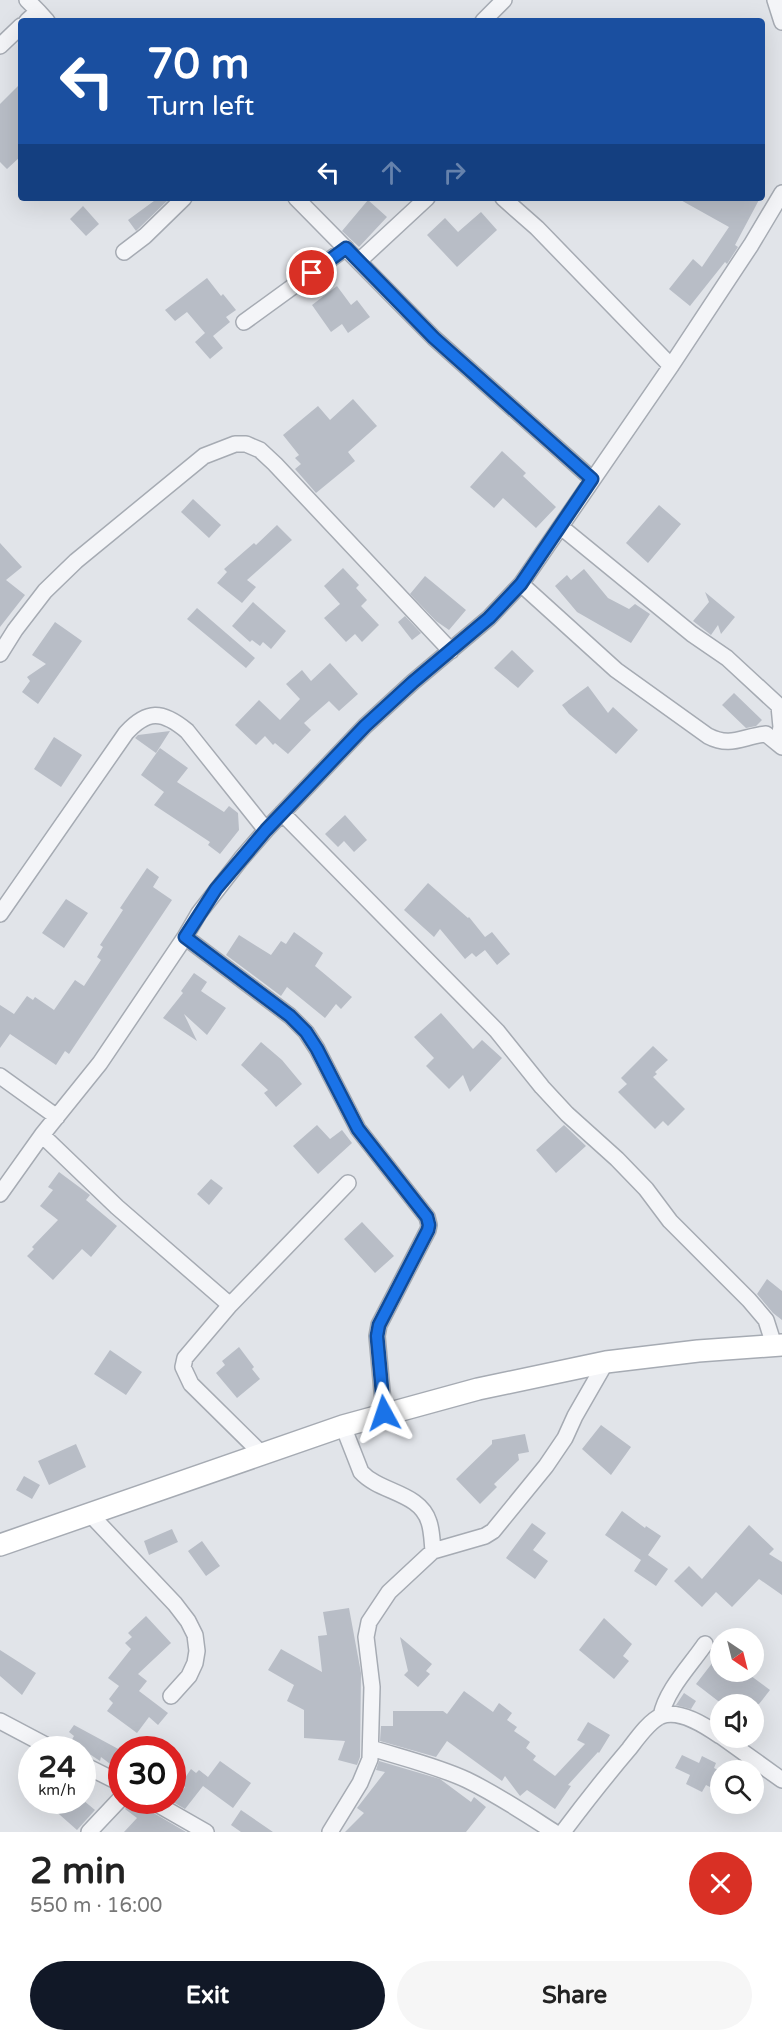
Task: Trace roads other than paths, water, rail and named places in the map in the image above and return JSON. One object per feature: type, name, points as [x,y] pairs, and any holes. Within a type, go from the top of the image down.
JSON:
[{"type":"main road","points":[[0,1545],[261,1453],[384,1413],[478,1389],[606,1362],[698,1351],[778,1345]]},
{"type":"street","points":[[486,18],[504,0]]},
{"type":"street","points":[[775,0],[782,22]]},
{"type":"street","points":[[0,46],[18,29]]},
{"type":"street","points":[[0,1194],[42,1136],[100,1063],[216,889],[266,830],[365,726],[489,618],[521,584],[671,366],[782,194]]},
{"type":"street","points":[[124,252],[145,236],[181,201]]},
{"type":"street","points":[[299,201],[434,338],[592,479]]},
{"type":"street","points":[[359,261],[424,201]]},
{"type":"street","points":[[506,201],[537,228],[671,366]]},
{"type":"street","points":[[244,322],[346,248]]},
{"type":"street","points":[[0,654],[45,591],[76,561],[204,456],[235,444],[246,444],[260,450],[275,464],[451,651]]},
{"type":"street","points":[[561,527],[692,634],[727,658],[779,706],[780,745]]},
{"type":"street","points":[[521,584],[616,670],[708,736],[715,740],[735,742],[766,734],[780,745]]},
{"type":"street","points":[[0,914],[126,733],[145,716],[170,719],[187,731],[266,830]]},
{"type":"street","points":[[282,813],[497,1031],[567,1114],[646,1188],[670,1221],[766,1320],[778,1345]]},
{"type":"street","points":[[185,937],[290,1016],[306,1032],[358,1129],[427,1217],[428,1230],[379,1325],[377,1336],[384,1413]]},
{"type":"street","points":[[0,1076],[57,1117]]},
{"type":"street","points":[[42,1136],[117,1207],[230,1305]]},
{"type":"street","points":[[261,1453],[191,1384],[183,1367],[185,1358],[230,1305],[348,1183]]},
{"type":"street","points":[[330,1832],[370,1760],[372,1687],[366,1637],[369,1623],[389,1593],[433,1551],[484,1536],[492,1531],[546,1466],[565,1438],[606,1362]]},
{"type":"street","points":[[343,1426],[364,1475],[418,1504],[429,1519],[433,1551]]},
{"type":"street","points":[[90,1514],[175,1605],[188,1621],[195,1635],[197,1651],[195,1664],[189,1676],[171,1696]]},
{"type":"street","points":[[563,1832],[599,1783],[645,1730],[661,1716],[669,1694],[705,1644]]},
{"type":"street","points":[[661,1716],[675,1715],[703,1723],[710,1728]]},
{"type":"street","points":[[0,1721],[28,1736]]},
{"type":"street","points":[[371,1748],[434,1767],[466,1780],[554,1832]]},
{"type":"street","points":[[738,1748],[782,1780]]},
{"type":"street","points":[[89,1832],[108,1812]]},
{"type":"street","points":[[175,1814],[207,1832]]}]
